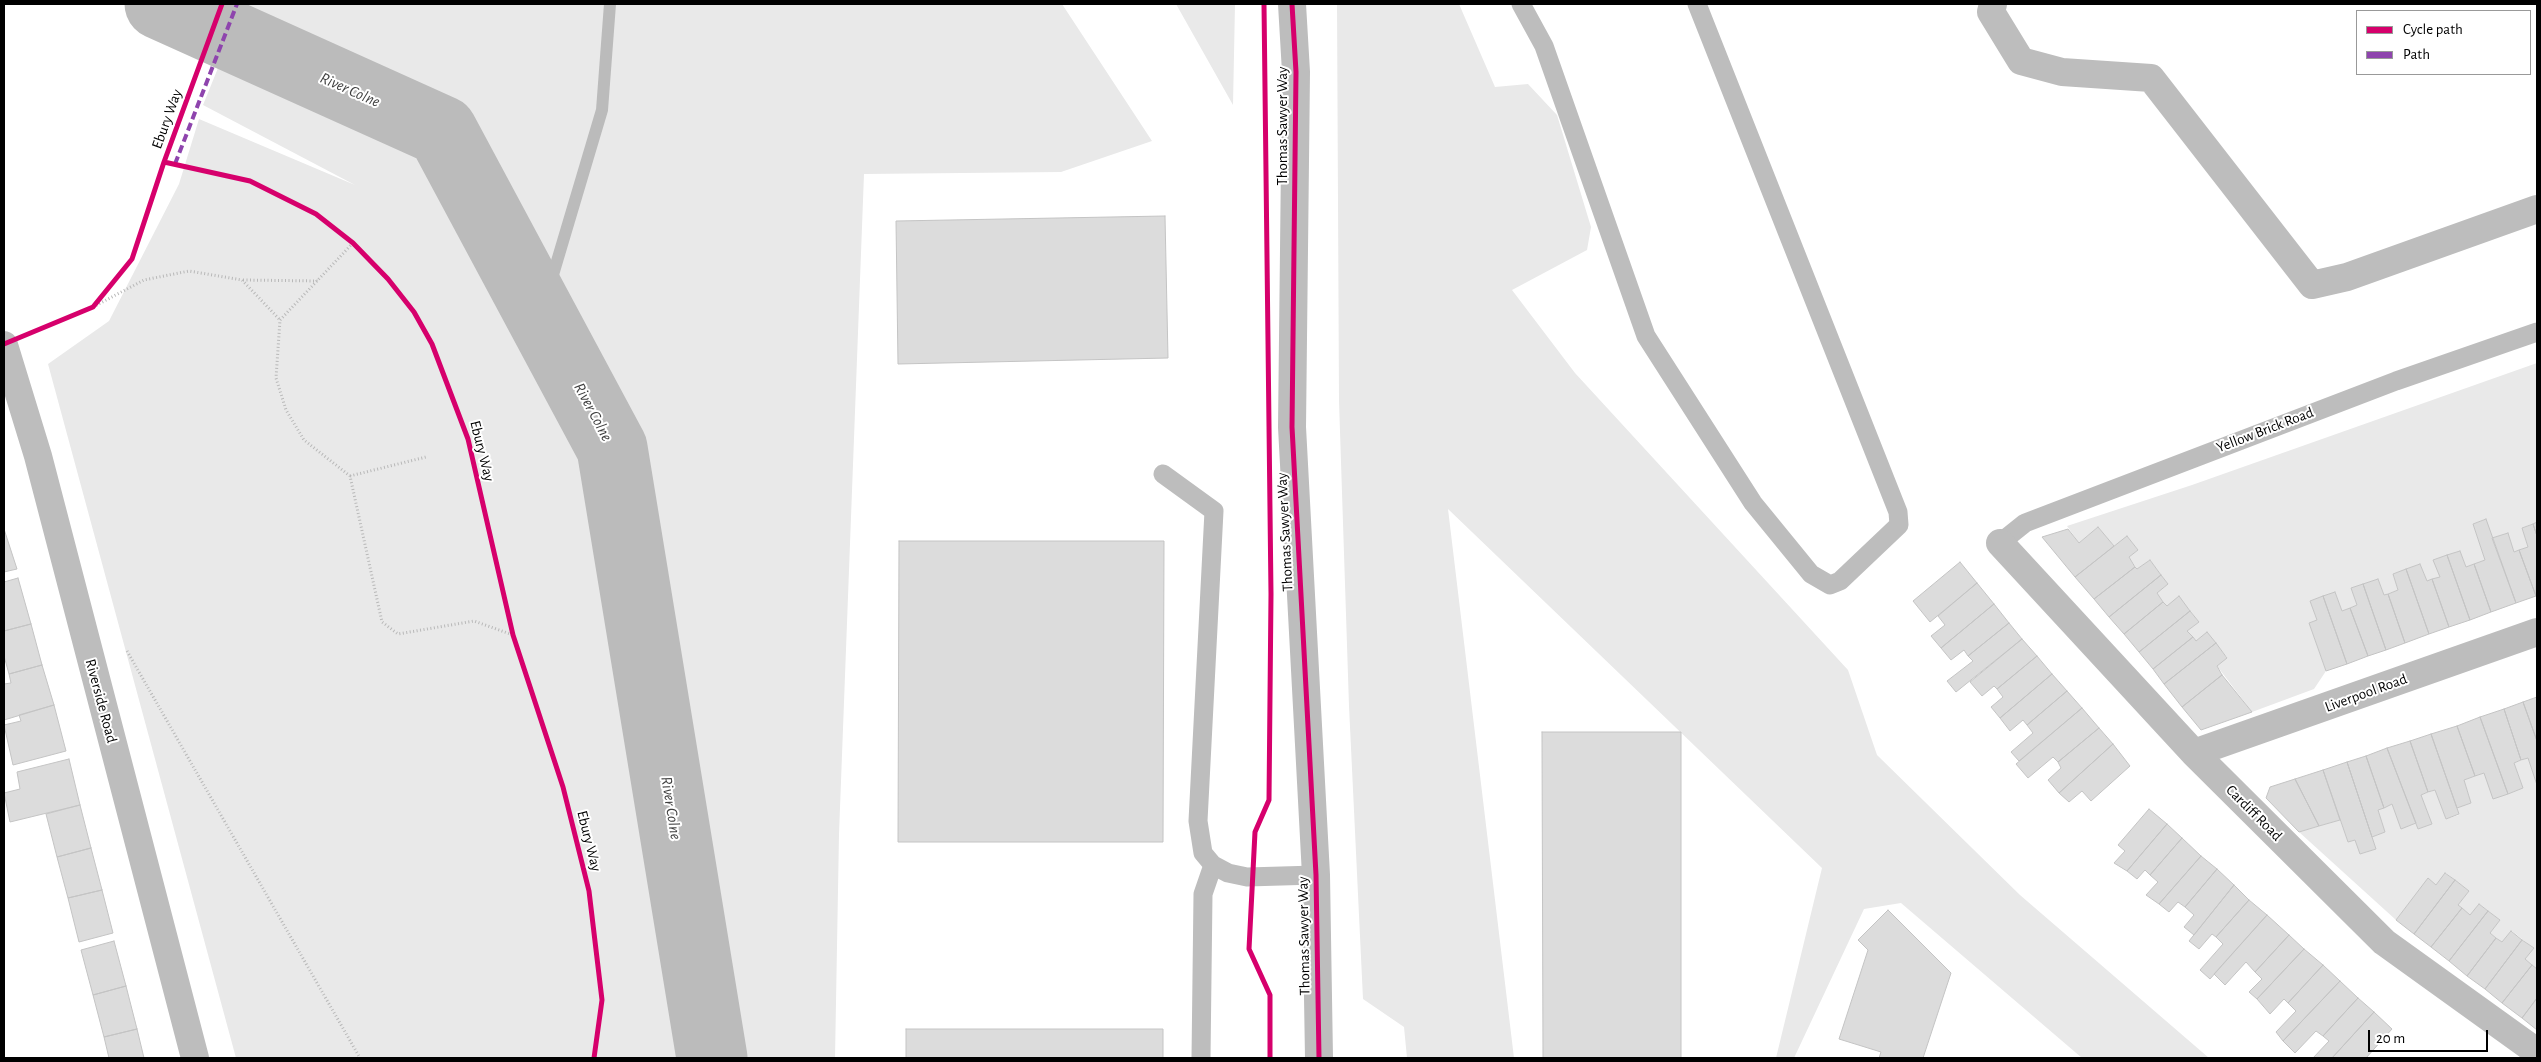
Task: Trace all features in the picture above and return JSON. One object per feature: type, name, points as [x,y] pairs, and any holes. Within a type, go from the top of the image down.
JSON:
[{"type":"street","name":"Thomas Sawyer Way","points":[[1292,4],[1296,72],[1292,427],[1316,876],[1319,1058]]},
{"type":"street","points":[[1993,4],[1991,12],[2021,61],[2062,72],[2152,78],[2312,284],[2347,277],[2537,209]]},
{"type":"street","name":"Riverside Road","points":[[4,345],[38,456],[195,1058]]},
{"type":"street","name":"Cardiff Road","points":[[2000,543],[2194,753],[2384,942],[2537,1052]]},
{"type":"street","name":"Liverpool Road","points":[[2194,753],[2537,632]]},
{"type":"lane","points":[[1521,4],[1544,46],[1646,336],[1753,503],[1811,574],[1830,585],[1840,581],[1899,525],[1898,512],[1697,4]]},
{"type":"lane","name":"Yellow Brick Road","points":[[2000,543],[2025,523],[2034,519],[2396,381],[2537,332]]},
{"type":"lane","points":[[1163,474],[1214,511],[1198,821],[1203,853],[1213,866],[1228,873],[1247,877],[1316,876]]},
{"type":"lane","points":[[1202,1058],[1204,894],[1213,866]]},
{"type":"path","points":[[346,238],[360,250]]},
{"type":"path","points":[[353,243],[280,320],[276,378],[286,410],[304,440],[350,476],[382,622],[398,634],[474,621],[513,635]]},
{"type":"path","points":[[84,311],[144,280],[190,271],[242,280],[318,282]]},
{"type":"path","points":[[242,280],[280,320]]},
{"type":"path","points":[[93,307],[104,293]]},
{"type":"path","points":[[350,476],[426,457]]},
{"type":"path","points":[[511,626],[516,643]]},
{"type":"path","points":[[88,650],[124,646],[360,1058]]},
{"type":"shaded area","points":[[244,4],[1062,4],[1152,141],[1061,172],[864,174],[839,834],[835,1058],[236,1058],[48,364],[109,321],[179,184],[199,119],[355,185],[203,105]]},
{"type":"shaded area","points":[[1176,4],[1235,4],[1233,105]]},
{"type":"shaded area","points":[[1337,4],[1459,4],[1495,87],[1528,84],[1557,115],[1591,227],[1587,250],[1512,290],[1575,373],[1848,670],[1877,755],[2020,895],[2209,1058],[2082,1058],[1901,903],[1864,909],[1794,1058],[1776,1058],[1822,868],[1448,509],[1514,1058],[1407,1058],[1404,1027],[1363,999],[1349,706],[1339,401]]},
{"type":"shaded area","points":[[2537,363],[2537,522],[2522,528],[2528,547],[2514,552],[2508,533],[2492,538],[2485,519],[2473,524],[2485,560],[2466,567],[2460,551],[2434,560],[2440,577],[2427,581],[2420,564],[2393,574],[2398,590],[2384,595],[2378,579],[2351,588],[2357,605],[2342,611],[2335,592],[2310,601],[2317,620],[2309,623],[2326,671],[2314,689],[2252,712],[2217,666],[2227,657],[2207,633],[2196,641],[2187,631],[2199,622],[2179,597],[2167,606],[2163,602],[2157,593],[2168,584],[2150,560],[2137,569],[2129,557],[2138,550],[2128,537],[2114,546],[2098,527],[2079,543],[2067,526],[2192,485]]},
{"type":"shaded area","points":[[2528,758],[2537,785],[2537,969],[2525,959],[2533,948],[2512,931],[2502,942],[2490,933],[2500,920],[2479,904],[2470,915],[2458,905],[2469,891],[2446,873],[2436,885],[2428,879],[2396,920],[2299,832],[2340,820],[2348,842],[2355,840],[2361,854],[2376,849],[2372,837],[2385,832],[2378,810],[2392,804],[2401,828],[2416,823],[2418,829],[2432,824],[2421,795],[2435,790],[2446,819],[2459,815],[2457,808],[2471,803],[2464,780],[2484,773],[2508,794],[2523,788],[2514,763]]},
{"type":"building","points":[[1165,216],[1168,358],[898,364],[896,221]]},
{"type":"building","points":[[2486,519],[2516,603],[2491,612],[2474,564],[2485,560],[2473,524]]},
{"type":"building","points":[[2537,522],[2537,536],[2533,524]]},
{"type":"building","points":[[2533,524],[2537,536],[2536,596],[2519,550],[2528,547],[2522,528]]},
{"type":"building","points":[[2098,527],[2114,546],[2075,577],[2042,537],[2068,529],[2079,543]]},
{"type":"building","points":[[4,529],[17,569],[4,572]]},
{"type":"building","points":[[2508,533],[2514,552],[2519,550],[2536,596],[2516,603],[2492,538]]},
{"type":"building","points":[[2127,536],[2138,550],[2129,557],[2135,567],[2094,599],[2075,577]]},
{"type":"building","points":[[899,541],[1164,541],[1163,842],[898,842]]},
{"type":"building","points":[[2460,551],[2466,567],[2474,564],[2491,612],[2470,620],[2447,555]]},
{"type":"building","points":[[2447,555],[2470,620],[2449,627],[2432,579],[2440,577],[2433,560]]},
{"type":"building","points":[[2150,560],[2161,575],[2109,617],[2094,599],[2135,567],[2137,569]]},
{"type":"building","points":[[1960,562],[1977,583],[1930,622],[1913,601]]},
{"type":"building","points":[[2420,564],[2427,581],[2432,579],[2449,627],[2429,634],[2406,569]]},
{"type":"building","points":[[2406,569],[2429,634],[2405,643],[2388,594],[2398,590],[2393,574]]},
{"type":"building","points":[[2161,575],[2168,584],[2157,593],[2163,602],[2124,634],[2109,617]]},
{"type":"building","points":[[18,578],[31,624],[4,631],[4,582]]},
{"type":"building","points":[[2378,579],[2384,595],[2388,594],[2405,643],[2386,650],[2363,584]]},
{"type":"building","points":[[1977,583],[1994,604],[1941,648],[1931,636],[1945,625],[1938,616]]},
{"type":"building","points":[[2363,584],[2386,650],[2368,656],[2350,608],[2357,605],[2351,588]]},
{"type":"building","points":[[2335,592],[2342,611],[2350,608],[2368,656],[2347,664],[2323,596]]},
{"type":"building","points":[[2179,596],[2190,611],[2139,652],[2124,634],[2163,602],[2167,606]]},
{"type":"building","points":[[2323,596],[2347,664],[2326,671],[2309,623],[2317,620],[2310,601]]},
{"type":"building","points":[[1994,604],[2009,623],[1968,656],[1964,650],[1951,660],[1941,648]]},
{"type":"building","points":[[2190,611],[2199,622],[2187,631],[2193,637],[2153,669],[2139,652]]},
{"type":"building","points":[[2009,623],[2022,639],[1956,692],[1947,681],[1973,661],[1968,656]]},
{"type":"building","points":[[31,624],[42,665],[9,674],[4,656],[4,631]]},
{"type":"building","points":[[2207,632],[2216,643],[2164,684],[2153,669],[2193,637],[2196,641]]},
{"type":"building","points":[[2022,639],[2037,656],[1997,689],[1994,686],[1982,696],[1970,682]]},
{"type":"building","points":[[2216,643],[2227,658],[2217,666],[2222,675],[2182,707],[2164,684]]},
{"type":"building","points":[[2037,656],[2052,674],[2000,718],[1991,707],[2003,697],[1997,689]]},
{"type":"building","points":[[42,665],[54,705],[4,720],[4,684],[11,683],[9,674]]},
{"type":"building","points":[[2052,674],[2067,691],[2027,725],[2023,720],[2010,731],[2000,718]]},
{"type":"building","points":[[2222,675],[2252,712],[2201,730],[2182,707]]},
{"type":"building","points":[[2067,691],[2082,708],[2019,761],[2011,752],[2033,733],[2027,725]]},
{"type":"building","points":[[2537,697],[2537,741],[2523,702]]},
{"type":"building","points":[[2523,702],[2537,741],[2537,785],[2528,758],[2521,760],[2504,709]]},
{"type":"building","points":[[54,705],[66,751],[13,765],[4,725],[21,721],[19,715]]},
{"type":"building","points":[[2082,708],[2099,728],[2058,762],[2053,757],[2028,778],[2016,764]]},
{"type":"building","points":[[2504,709],[2521,760],[2514,763],[2523,788],[2508,794],[2480,717]]},
{"type":"building","points":[[2480,717],[2508,794],[2493,799],[2484,773],[2475,776],[2457,726]]},
{"type":"building","points":[[2457,726],[2475,776],[2464,780],[2471,803],[2457,808],[2431,734]]},
{"type":"building","points":[[2099,728],[2113,744],[2059,793],[2048,780],[2061,768],[2058,762]]},
{"type":"building","points":[[1542,732],[1681,732],[1681,1058],[1543,1058]]},
{"type":"building","points":[[2431,734],[2459,814],[2446,819],[2435,790],[2428,792],[2410,741]]},
{"type":"building","points":[[2410,741],[2428,792],[2421,795],[2432,824],[2418,829],[2387,748]]},
{"type":"building","points":[[2113,744],[2130,766],[2091,801],[2082,791],[2069,802],[2059,793]]},
{"type":"building","points":[[2387,748],[2416,823],[2401,829],[2392,804],[2384,808],[2366,756]]},
{"type":"building","points":[[2366,756],[2384,808],[2378,810],[2385,832],[2372,837],[2347,762]]},
{"type":"building","points":[[69,759],[80,805],[10,822],[4,793],[20,789],[17,772]]},
{"type":"building","points":[[2347,762],[2376,849],[2360,854],[2355,840],[2348,842],[2323,770]]},
{"type":"building","points":[[2323,770],[2340,820],[2319,826],[2295,779]]},
{"type":"building","points":[[2295,779],[2319,826],[2299,832],[2266,798],[2270,787]]},
{"type":"building","points":[[80,805],[91,848],[57,857],[46,814]]},
{"type":"building","points":[[2149,809],[2167,824],[2127,871],[2114,863],[2125,851],[2118,845]]},
{"type":"building","points":[[2167,824],[2182,838],[2150,875],[2145,870],[2137,879],[2127,871]]},
{"type":"building","points":[[2182,838],[2201,856],[2159,904],[2146,895],[2158,882],[2150,875]]},
{"type":"building","points":[[91,848],[102,890],[68,898],[57,857]]},
{"type":"building","points":[[2201,856],[2217,869],[2185,907],[2178,902],[2169,912],[2159,904]]},
{"type":"building","points":[[2217,869],[2234,885],[2194,935],[2184,927],[2194,915],[2185,907]]},
{"type":"building","points":[[2445,873],[2455,880],[2414,934],[2396,920],[2428,878],[2436,885]]},
{"type":"building","points":[[2455,880],[2469,891],[2458,905],[2462,908],[2431,947],[2414,934]]},
{"type":"building","points":[[2234,885],[2249,900],[2216,937],[2212,934],[2199,949],[2189,941]]},
{"type":"building","points":[[102,890],[113,933],[79,942],[68,898]]},
{"type":"building","points":[[2249,900],[2267,915],[2210,979],[2200,970],[2223,944],[2216,937]]},
{"type":"building","points":[[2479,904],[2488,911],[2449,961],[2431,947],[2462,908],[2470,915]]},
{"type":"building","points":[[1888,910],[1951,973],[1923,1058],[1879,1058],[1881,1052],[1839,1039],[1868,950],[1858,940]]},
{"type":"building","points":[[2488,911],[2500,920],[2490,933],[2496,938],[2467,976],[2449,961]]},
{"type":"building","points":[[2267,915],[2289,935],[2255,972],[2246,962],[2225,985],[2214,974]]},
{"type":"building","points":[[2511,931],[2522,940],[2485,989],[2467,976],[2496,938],[2502,942]]},
{"type":"building","points":[[2289,935],[2304,949],[2257,999],[2249,992],[2262,979],[2255,972]]},
{"type":"building","points":[[2522,940],[2534,948],[2525,959],[2532,965],[2502,1003],[2485,989]]},
{"type":"building","points":[[114,941],[126,986],[93,995],[81,950]]},
{"type":"building","points":[[2304,949],[2323,965],[2288,1003],[2284,999],[2270,1014],[2257,999]]},
{"type":"building","points":[[2323,965],[2340,981],[2283,1041],[2276,1032],[2296,1011],[2288,1003]]},
{"type":"building","points":[[2532,965],[2537,969],[2537,998],[2522,1018],[2502,1003]]},
{"type":"building","points":[[2340,981],[2358,998],[2323,1036],[2316,1031],[2295,1053],[2283,1041]]},
{"type":"building","points":[[126,986],[137,1029],[104,1037],[93,995]]},
{"type":"building","points":[[2358,998],[2374,1012],[2332,1058],[2313,1058],[2329,1041],[2323,1036]]},
{"type":"building","points":[[2537,998],[2537,1030],[2522,1018]]},
{"type":"building","points":[[2374,1012],[2392,1029],[2366,1058],[2332,1058]]},
{"type":"building","points":[[137,1029],[144,1058],[109,1058],[104,1037]]},
{"type":"building","points":[[906,1029],[1163,1029],[1163,1058],[906,1058]]},
{"type":"waterway","name":"River Colne","points":[[160,4],[442,131],[612,448],[712,1058]]},
{"type":"waterway","points":[[541,315],[602,110],[610,4]]},
{"type":"marked path","points":[[175,164],[237,4]]},
{"type":"cycle path","name":"Ebury Way","points":[[222,4],[164,162],[250,181],[316,214],[353,243],[388,279],[414,312],[432,344],[468,439],[513,635],[563,787],[589,891],[602,1000],[594,1058]]},
{"type":"cycle path","points":[[1264,4],[1271,594],[1269,800],[1255,832],[1249,949],[1270,995],[1270,1058]]},
{"type":"cycle path","points":[[1292,4],[1296,72],[1292,427],[1316,875],[1319,1058]]},
{"type":"cycle path","points":[[4,344],[93,307],[132,259],[164,162]]}]
